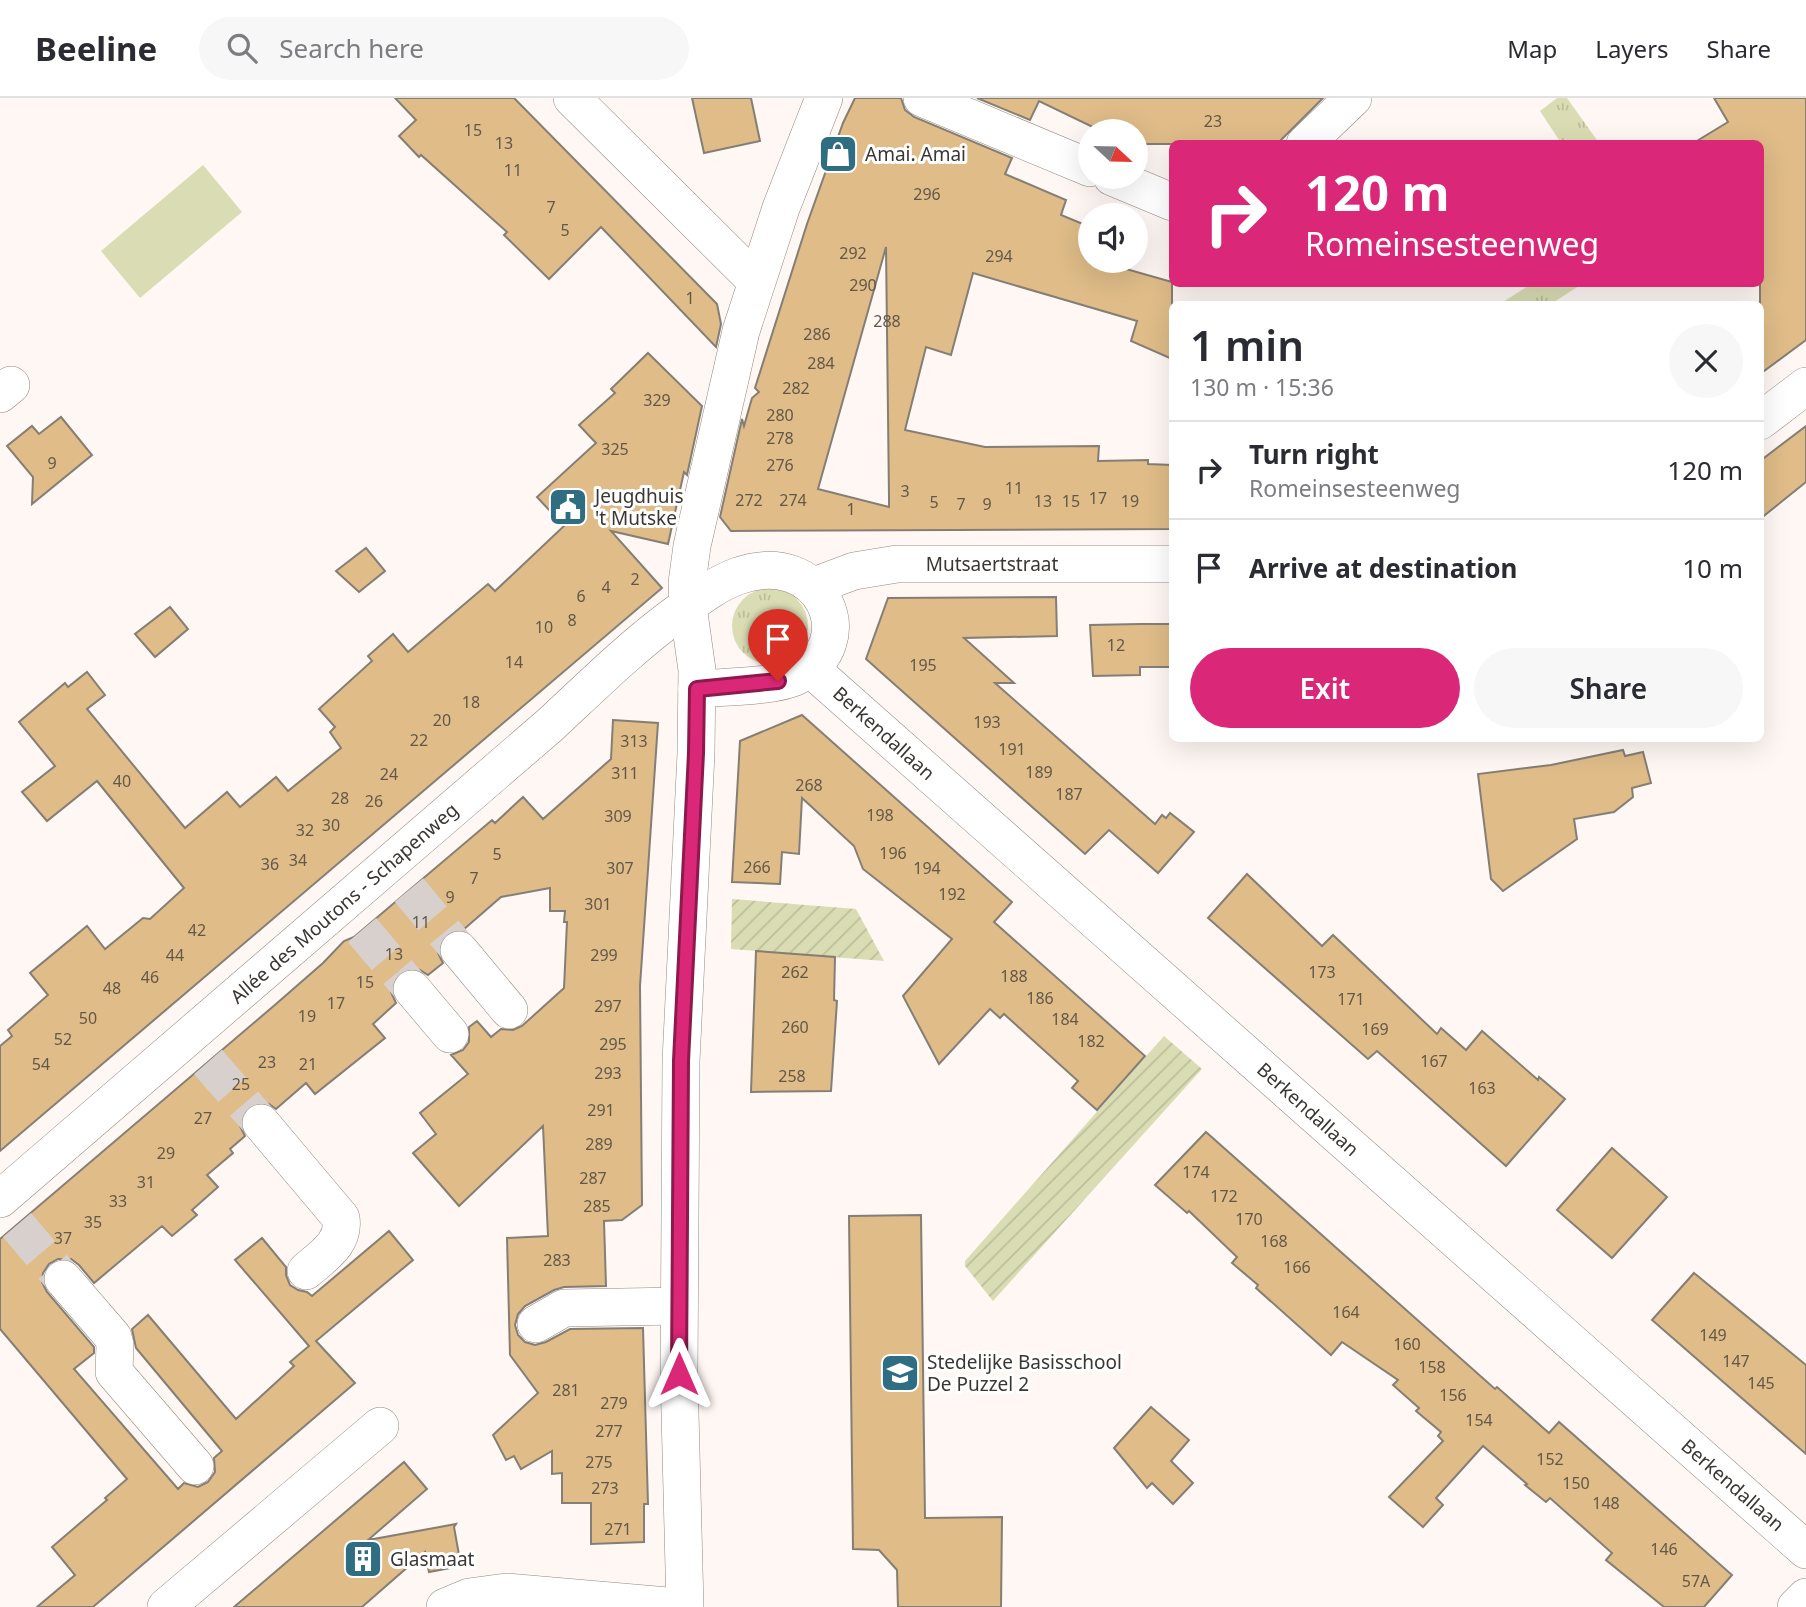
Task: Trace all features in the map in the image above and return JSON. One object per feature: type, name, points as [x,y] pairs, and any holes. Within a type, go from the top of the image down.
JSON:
[{"type":"street","points":[[572,98],[756,281]]},
{"type":"street","points":[[445,1607],[469,1597],[506,1592],[682,1607],[679,1306],[681,1061],[697,689],[687,583],[692,546],[741,331],[756,281],[824,98]]},
{"type":"street","points":[[922,98],[1078,163]]},
{"type":"street","points":[[1309,140],[1353,98]]},
{"type":"street","points":[[1141,189],[1169,201]]},
{"type":"street","points":[[1764,418],[1806,386]]},
{"type":"street","name":"Mutsaertstraat","points":[[814,586],[854,571],[897,564],[1169,564]]},
{"type":"street","points":[[688,606],[715,586],[740,576],[780,570],[798,575],[814,586],[825,602],[830,621],[822,655],[810,668],[795,677],[697,689]]},
{"type":"street","name":"Allée des Moutons - Schapenweg","points":[[6,1210],[399,877],[550,725],[626,653],[688,606]]},
{"type":"street","name":"Berkendallaan","points":[[810,668],[1806,1550]]},
{"type":"street","points":[[459,950],[509,1010]]},
{"type":"street","points":[[412,989],[450,1034]]},
{"type":"street","points":[[261,1123],[341,1218],[342,1227],[337,1243],[306,1271]]},
{"type":"street","points":[[63,1279],[113,1337],[116,1345],[114,1372],[195,1466]]},
{"type":"street","points":[[536,1324],[564,1308],[679,1306]]},
{"type":"street","points":[[166,1607],[380,1426]]},
{"type":"street","points":[[1796,1607],[1806,1597]]},
{"type":"green space","points":[[1557,98],[1567,98],[1597,140],[1559,140],[1540,111]]},
{"type":"green space","points":[[203,165],[242,212],[140,298],[101,251]]},
{"type":"green space","points":[[1526,287],[1577,287],[1556,301],[1505,301]]},
{"type":"green space","points":[[770,588],[785,591],[797,599],[805,611],[808,626],[805,641],[797,653],[785,661],[770,664],[755,661],[743,653],[735,641],[732,626],[735,611],[743,599],[755,591]]},
{"type":"green space","points":[[732,899],[856,909],[884,961],[731,949]]},
{"type":"green space","points":[[1164,1036],[1202,1069],[993,1301],[965,1266],[965,1261]]},
{"type":"building","points":[[395,98],[514,98],[717,304],[721,324],[716,347],[601,227],[549,279],[504,235],[507,232],[421,155],[419,157],[399,136],[416,120]]},
{"type":"building","points":[[692,98],[751,98],[760,141],[704,153]]},
{"type":"building","points":[[855,98],[901,98],[905,110],[914,117],[1012,158],[1005,174],[1066,200],[1061,215],[1078,222],[1078,273],[1140,273],[1169,281],[1169,287],[1172,287],[1172,301],[1169,301],[1169,358],[1131,341],[1137,321],[973,273],[951,355],[926,347],[905,430],[985,447],[1099,446],[1098,461],[1148,460],[1148,464],[1169,465],[1169,529],[731,531],[720,517],[742,419],[744,426],[752,398],[759,392],[755,388],[807,224],[843,123]],"holes":[[[886,247],[889,507],[818,489]]]},
{"type":"building","points":[[977,98],[1323,98],[1281,140],[1169,140],[1169,144],[1148,144],[1148,119],[1078,120],[1039,101],[1030,120]]},
{"type":"building","points":[[1714,98],[1806,98],[1806,340],[1764,371],[1764,301],[1760,301],[1760,287],[1764,287],[1764,140],[1699,140],[1728,122]]},
{"type":"building","points":[[648,353],[702,406],[668,544],[611,531],[662,588],[0,1151],[0,1046],[12,1036],[8,1030],[48,995],[30,973],[87,926],[105,949],[143,918],[150,919],[184,888],[97,781],[47,821],[22,792],[55,766],[19,722],[65,683],[68,687],[87,672],[105,695],[87,709],[185,828],[227,792],[240,807],[276,777],[288,791],[341,748],[330,732],[335,727],[319,709],[372,661],[368,656],[393,634],[408,652],[488,584],[495,591],[564,526],[537,497],[596,443],[579,425],[615,393],[611,389]]},
{"type":"building","points":[[61,417],[92,455],[32,504],[33,477],[7,446],[32,426],[39,434]]},
{"type":"building","points":[[1806,426],[1806,482],[1764,516],[1764,458]]},
{"type":"building","points":[[366,548],[385,571],[359,592],[336,571]]},
{"type":"building","points":[[1056,597],[1057,636],[964,638],[1014,683],[995,683],[1155,824],[1162,815],[1166,818],[1170,813],[1194,832],[1158,873],[1109,830],[1085,854],[866,659],[888,598]]},
{"type":"building","points":[[170,607],[188,629],[155,657],[135,634]]},
{"type":"building","points":[[1169,624],[1169,667],[1140,667],[1140,675],[1093,676],[1090,625]]},
{"type":"building","points":[[802,715],[1012,902],[994,922],[1145,1056],[1097,1110],[1072,1088],[1078,1081],[1004,1014],[1000,1018],[990,1009],[939,1064],[903,996],[952,939],[863,869],[854,846],[802,798],[799,854],[782,852],[780,884],[732,882],[740,741]]},
{"type":"building","points":[[613,720],[658,723],[640,986],[642,1205],[622,1220],[604,1221],[606,1286],[564,1287],[554,1290],[525,1306],[518,1314],[515,1325],[518,1335],[525,1342],[535,1345],[570,1329],[643,1328],[648,1504],[644,1504],[644,1542],[591,1544],[591,1503],[562,1503],[562,1473],[552,1474],[552,1451],[521,1469],[514,1456],[506,1460],[493,1435],[538,1393],[510,1355],[507,1238],[548,1236],[543,1126],[459,1206],[413,1153],[436,1134],[420,1113],[468,1074],[451,1055],[463,1050],[469,1042],[469,1027],[477,1021],[491,1037],[501,1029],[513,1030],[522,1026],[564,988],[567,922],[564,922],[565,911],[550,911],[550,888],[501,897],[463,930],[445,934],[439,943],[438,953],[443,963],[428,975],[409,968],[398,973],[391,992],[396,1003],[373,1024],[385,1038],[315,1094],[306,1083],[276,1109],[269,1104],[258,1102],[247,1107],[240,1126],[245,1136],[230,1149],[233,1153],[207,1175],[218,1187],[192,1210],[197,1215],[172,1236],[162,1226],[94,1283],[71,1259],[58,1259],[49,1264],[43,1273],[42,1282],[47,1292],[94,1347],[94,1353],[74,1369],[178,1489],[184,1483],[198,1487],[208,1482],[215,1472],[214,1458],[222,1451],[136,1348],[132,1329],[148,1315],[236,1419],[294,1366],[290,1362],[309,1346],[235,1260],[262,1238],[286,1267],[290,1285],[312,1296],[389,1231],[413,1260],[316,1341],[355,1383],[93,1607],[37,1607],[75,1575],[52,1547],[107,1500],[105,1498],[127,1479],[0,1329],[0,1239],[276,1004],[344,941],[354,937],[492,820],[495,823],[523,797],[543,819],[611,759]]},
{"type":"building","points":[[1623,750],[1625,756],[1643,752],[1651,783],[1632,788],[1633,797],[1614,812],[1574,819],[1577,839],[1503,891],[1491,879],[1478,774],[1551,765]]},
{"type":"building","points":[[1247,874],[1322,946],[1333,935],[1437,1034],[1441,1028],[1466,1050],[1482,1031],[1538,1080],[1539,1077],[1565,1099],[1506,1166],[1377,1051],[1368,1059],[1208,918]]},
{"type":"building","points":[[756,951],[835,957],[834,1000],[837,1001],[831,1091],[751,1092]]},
{"type":"building","points":[[1206,1132],[1495,1389],[1497,1387],[1549,1433],[1559,1422],[1732,1575],[1704,1607],[1664,1607],[1606,1560],[1612,1553],[1550,1498],[1546,1502],[1525,1485],[1527,1484],[1483,1446],[1436,1498],[1443,1505],[1423,1527],[1389,1497],[1443,1441],[1438,1436],[1441,1432],[1416,1411],[1419,1408],[1393,1385],[1398,1380],[1342,1342],[1331,1355],[1232,1263],[1237,1257],[1189,1211],[1187,1213],[1155,1185]]},
{"type":"building","points":[[1612,1148],[1667,1197],[1612,1258],[1557,1210]]},
{"type":"building","points":[[921,1215],[925,1518],[1002,1517],[1001,1607],[898,1607],[897,1570],[879,1550],[853,1549],[849,1216]]},
{"type":"building","points":[[1694,1273],[1806,1365],[1806,1454],[1652,1320]]},
{"type":"building","points":[[1151,1407],[1189,1440],[1171,1461],[1193,1483],[1173,1504],[1152,1483],[1147,1488],[1114,1448]]},
{"type":"building","points":[[404,1462],[427,1489],[368,1540],[456,1524],[454,1527],[461,1566],[429,1572],[425,1552],[362,1607],[234,1607]]},
{"type":"tunnel","points":[[409,890],[459,950]]},
{"type":"tunnel","points":[[362,930],[412,989]]},
{"type":"tunnel","points":[[208,1062],[261,1123]]},
{"type":"tunnel","points":[[17,1225],[63,1279]]},
{"type":"place","name":"Amai. Amai","points":[[838,154]]},
{"type":"place","name":"Jeugdhuis 't Mutske","points":[[568,507]]},
{"type":"place","name":"Stedelijke Basisschool De Puzzel 2","points":[[900,1373]]},
{"type":"place","name":"Glasmaat","points":[[363,1559]]},
{"type":"route","points":[[679,1374],[681,1061],[697,689],[778,681]]}]
